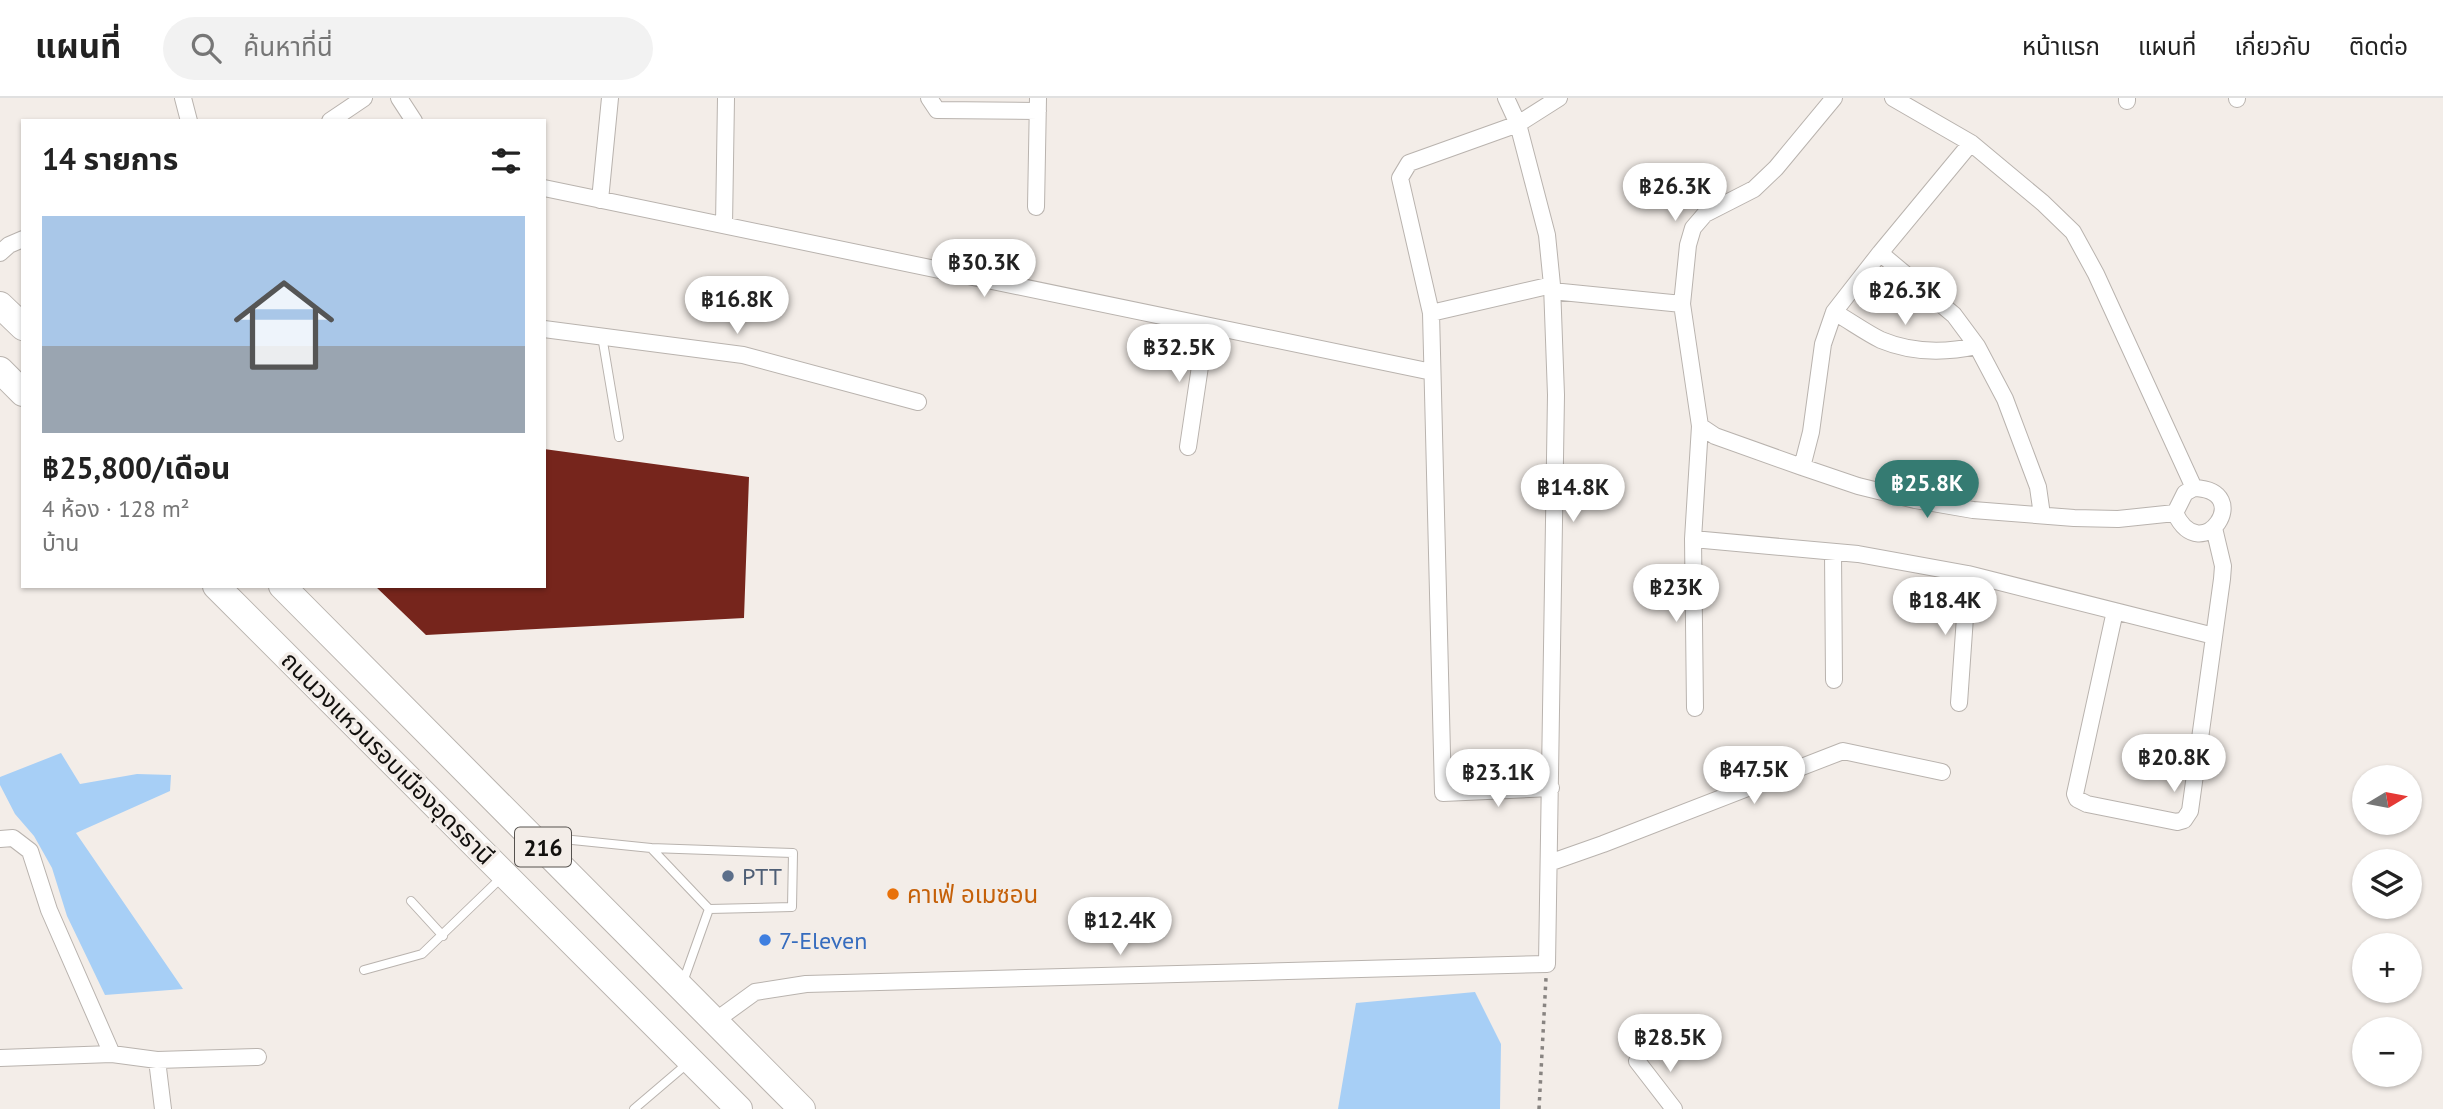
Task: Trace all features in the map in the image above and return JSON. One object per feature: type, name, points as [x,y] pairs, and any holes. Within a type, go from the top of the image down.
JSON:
[{"type":"main road","points":[[0,305],[21,325]]},
{"type":"main road","points":[[0,370],[21,391]]},
{"type":"main road","name":"ถนนวงแหวนรอบเมืองอุดรธานี","points":[[218,588],[739,1109]]},
{"type":"main road","name":"ถนนวงแหวนรอบเมืองอุดรธานี","points":[[284,588],[802,1109]]},
{"type":"street","points":[[183,98],[189,119]]},
{"type":"street","points":[[333,119],[365,98]]},
{"type":"street","points":[[399,98],[413,119]]},
{"type":"street","points":[[600,200],[610,98]]},
{"type":"street","points":[[724,225],[726,98]]},
{"type":"street","points":[[929,98],[937,110],[1038,104],[1036,207]]},
{"type":"street","points":[[715,1021],[755,992],[806,985],[1547,964],[1556,860],[1551,788],[1556,395],[1552,288],[1547,236],[1518,124],[1506,98]]},
{"type":"street","points":[[1551,788],[1443,793],[1431,313],[1400,178],[1409,163],[1518,124],[1559,98]]},
{"type":"street","points":[[1695,708],[1693,539],[1700,426],[1682,304],[1688,245],[1693,228],[1705,214],[1754,189],[1776,168],[1834,98]]},
{"type":"street","points":[[1893,98],[1971,144],[2043,203],[2073,232],[2096,274],[2194,488]]},
{"type":"street","points":[[1802,467],[1811,432],[1823,344],[1835,312],[1880,253],[1971,144]]},
{"type":"street","points":[[546,188],[1432,372]]},
{"type":"street","points":[[0,253],[21,240]]},
{"type":"street","points":[[1880,253],[1954,314],[1977,346],[2005,399],[2038,487],[2042,515]]},
{"type":"street","points":[[1431,313],[1552,288],[1682,304]]},
{"type":"street","points":[[1835,312],[1882,340],[1920,351],[1951,352],[1977,346]]},
{"type":"street","points":[[1188,447],[1206,326]]},
{"type":"street","points":[[546,329],[743,355],[918,402]]},
{"type":"street","points":[[1700,426],[1715,436],[1802,467],[1915,500],[1973,510],[2118,519],[2175,513]]},
{"type":"street","points":[[2194,488],[2210,489],[2220,498],[2223,510],[2220,523],[2210,532],[2197,534],[2185,528],[2175,513],[2185,493],[2194,488]]},
{"type":"street","points":[[2115,611],[2075,794],[2077,799],[2087,804],[2177,822],[2187,818],[2190,811],[2223,566],[2214,528]]},
{"type":"street","points":[[1693,539],[1858,554],[1968,573],[2214,636]]},
{"type":"street","points":[[1833,553],[1834,680]]},
{"type":"street","points":[[1959,703],[1968,573]]},
{"type":"street","points":[[1556,860],[1843,751],[1942,772]]},
{"type":"street","points":[[0,839],[13,838],[30,851],[49,910],[112,1055]]},
{"type":"street","points":[[0,1059],[112,1055],[157,1060],[258,1057]]},
{"type":"street","points":[[157,1060],[163,1109]]},
{"type":"street","points":[[1637,1061],[1674,1109]]},
{"type":"lane","points":[[602,336],[619,437]]},
{"type":"lane","points":[[533,836],[652,848],[793,853],[792,907],[709,909],[652,848]]},
{"type":"lane","points":[[364,970],[422,954],[505,875]]},
{"type":"lane","points":[[411,901],[443,936]]},
{"type":"lane","points":[[681,987],[709,909]]},
{"type":"lane","points":[[635,1109],[691,1061]]},
{"type":"path","points":[[1539,1109],[1547,964]]},
{"type":"water","points":[[61,753],[80,784],[137,774],[171,775],[170,791],[76,833],[183,989],[105,995],[67,916],[52,868],[34,836],[15,814],[0,785],[0,777]]},
{"type":"water","points":[[1475,992],[1501,1044],[1500,1109],[1338,1109],[1356,1003]]},
{"type":"building","points":[[546,449],[749,477],[744,618],[426,635],[377,588],[546,588]]},
{"type":"place","name":"PTT","points":[[728,876]]},
{"type":"place","name":"คาเฟ่ อเมซอน","points":[[893,894]]},
{"type":"place","name":"7-Eleven","points":[[765,940]]}]
